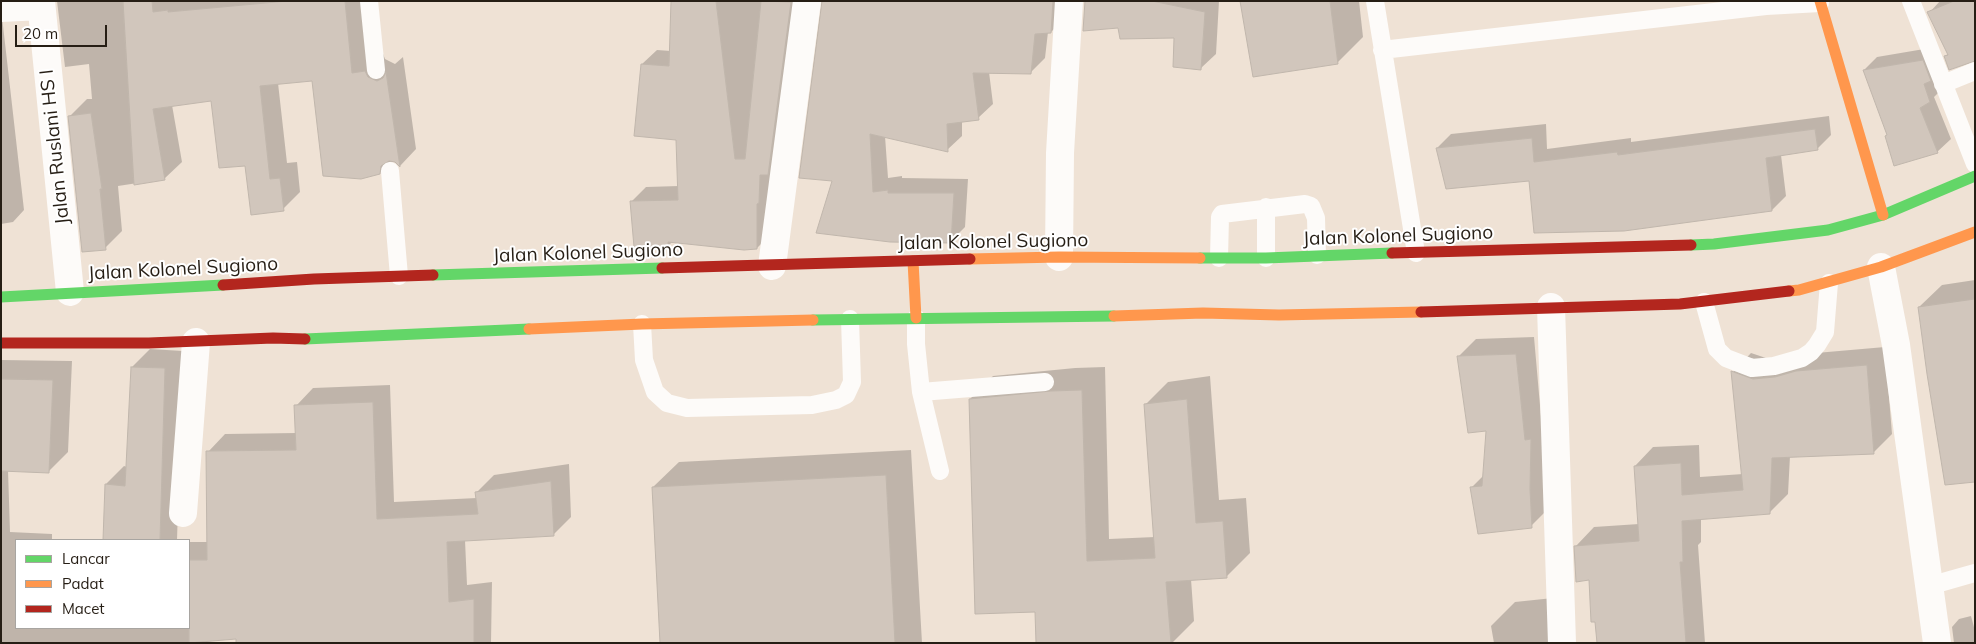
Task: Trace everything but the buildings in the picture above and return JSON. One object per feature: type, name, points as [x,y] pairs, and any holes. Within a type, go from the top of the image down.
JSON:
[{"type":"main road","points":[[1819,2],[1883,215]]},
{"type":"main road","name":"Jalan Kolonel Sugiono","points":[[1,297],[399,276],[1059,257],[1266,258],[1714,244],[1828,230],[1883,215],[1975,176]]},
{"type":"main road","points":[[1,343],[196,342],[273,338],[327,339],[642,324],[850,319],[1034,318],[1203,313],[1279,315],[1370,314],[1704,302],[1799,290],[1828,283],[1880,267],[1975,232]]},
{"type":"main road","points":[[913,262],[916,318]]},
{"type":"street","points":[[772,266],[807,1]]},
{"type":"street","points":[[1059,257],[1060,153],[1069,1]]},
{"type":"street","points":[[1,8],[41,4]]},
{"type":"street","name":"Jalan Ruslani HS I","points":[[41,4],[70,292]]},
{"type":"street","points":[[1880,267],[1896,345],[1937,643]]},
{"type":"street","points":[[1551,307],[1562,643]]},
{"type":"street","points":[[182,513],[196,342]]},
{"type":"lane","points":[[369,1],[376,70]]},
{"type":"lane","points":[[1375,1],[1416,253]]},
{"type":"lane","points":[[1911,1],[1975,164]]},
{"type":"lane","points":[[1382,50],[1766,6],[1819,2]]},
{"type":"lane","points":[[1943,84],[1975,71]]},
{"type":"lane","points":[[390,171],[399,276]]},
{"type":"lane","points":[[1219,258],[1220,216],[1222,214],[1266,207],[1305,204],[1311,206],[1316,218],[1317,255]]},
{"type":"lane","points":[[1266,207],[1266,258]]},
{"type":"lane","points":[[1704,302],[1717,350],[1726,358],[1752,368],[1774,366],[1802,358],[1817,345],[1825,332],[1828,283]]},
{"type":"lane","points":[[916,318],[916,344],[921,392],[940,470]]},
{"type":"lane","points":[[642,324],[644,360],[655,392],[667,403],[687,408],[812,406],[836,400],[846,395],[852,382],[850,319]]},
{"type":"lane","points":[[921,392],[1045,382]]},
{"type":"lane","points":[[1929,586],[1975,573]]},
{"type":"traffic: fast","points":[[1691,245],[1714,244],[1828,230],[1883,215],[1975,176]]},
{"type":"traffic: fast","points":[[1200,258],[1266,258],[1392,253]]},
{"type":"traffic: fast","points":[[433,275],[662,268]]},
{"type":"traffic: fast","points":[[1,297],[223,285]]},
{"type":"traffic: fast","points":[[813,320],[1114,316]]},
{"type":"traffic: fast","points":[[305,339],[529,329]]},
{"type":"traffic: slow","points":[[1820,1],[1883,215]]},
{"type":"traffic: slow","points":[[1789,291],[1799,290],[1881,267],[1975,232]]},
{"type":"traffic: slow","points":[[970,259],[1059,257],[1200,258]]},
{"type":"traffic: slow","points":[[913,261],[916,318]]},
{"type":"traffic: slow","points":[[1114,316],[1203,313],[1279,315],[1421,312]]},
{"type":"traffic: slow","points":[[529,329],[813,320]]},
{"type":"traffic: jam","points":[[1392,253],[1691,245]]},
{"type":"traffic: jam","points":[[662,268],[970,259]]},
{"type":"traffic: jam","points":[[223,285],[314,279],[433,275]]},
{"type":"traffic: jam","points":[[1421,312],[1680,304],[1789,291]]},
{"type":"traffic: jam","points":[[1,343],[149,343],[273,338],[305,339]]}]
